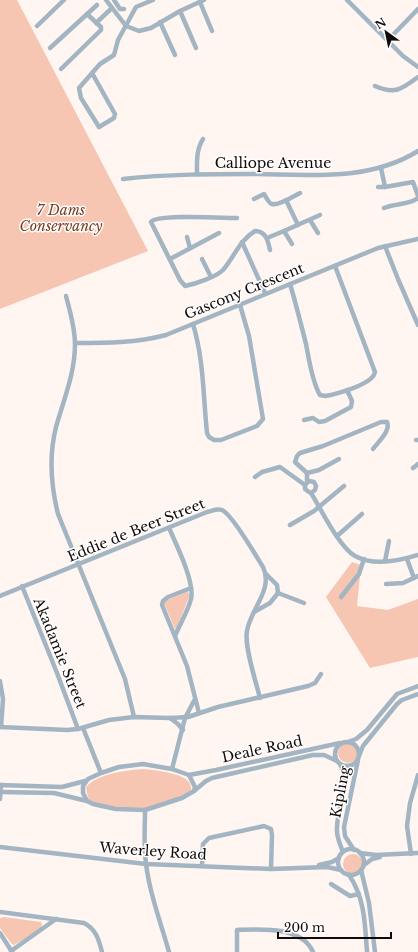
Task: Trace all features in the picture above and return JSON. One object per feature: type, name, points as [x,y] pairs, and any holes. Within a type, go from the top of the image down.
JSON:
[{"type":"street","points":[[37,26],[64,0]]},
{"type":"street","points":[[106,0],[126,26],[139,31],[144,31],[180,11],[202,1],[212,31]]},
{"type":"street","points":[[114,0],[119,8],[124,9]]},
{"type":"street","points":[[92,73],[115,114],[114,118],[99,127],[78,92],[80,86],[92,73],[105,60],[114,55],[118,40],[136,7],[153,0]]},
{"type":"street","points":[[350,1],[410,62],[418,67]]},
{"type":"street","points":[[50,48],[97,5]]},
{"type":"street","points":[[96,23],[112,8]]},
{"type":"street","points":[[388,40],[418,9]]},
{"type":"street","points":[[180,11],[196,48]]},
{"type":"street","points":[[61,70],[100,32],[101,28],[88,14]]},
{"type":"street","points":[[160,22],[175,55]]},
{"type":"street","points":[[376,86],[384,90],[396,91],[418,76]]},
{"type":"street","points":[[197,174],[199,144],[203,139]]},
{"type":"street","name":"Calliope Avenue","points":[[123,179],[197,174],[335,175],[381,168],[408,157],[418,151]]},
{"type":"street","points":[[381,168],[385,187]]},
{"type":"street","points":[[378,188],[413,182],[418,197],[414,201],[384,208]]},
{"type":"street","points":[[254,200],[267,193],[270,203],[272,204],[300,194]]},
{"type":"street","points":[[286,200],[298,225]]},
{"type":"street","points":[[267,238],[320,215]]},
{"type":"street","points":[[237,218],[167,217],[152,220],[151,222],[180,280],[185,286],[211,277],[222,270],[242,242],[255,231],[260,232],[267,238],[270,250]]},
{"type":"street","points":[[310,220],[318,233]]},
{"type":"street","points":[[284,231],[292,244]]},
{"type":"street","points":[[170,260],[219,233]]},
{"type":"street","points":[[187,237],[190,248]]},
{"type":"street","name":"Gascony Crescent","points":[[75,343],[110,343],[140,340],[166,335],[240,305],[265,293],[385,246],[418,239]]},
{"type":"street","points":[[242,242],[265,293]]},
{"type":"street","points":[[385,246],[418,325]]},
{"type":"street","points":[[202,259],[211,277]]},
{"type":"street","points":[[290,284],[319,392],[322,396],[325,396],[347,390],[370,380],[375,372],[335,266]]},
{"type":"street","points":[[66,296],[75,343],[73,370],[55,435],[52,456],[54,496],[58,514],[125,679],[134,717]]},
{"type":"street","points":[[194,324],[202,360],[207,433],[209,437],[214,440],[221,440],[257,426],[263,419],[249,336],[240,305]]},
{"type":"street","points":[[304,420],[313,418],[319,422],[325,421],[351,407],[352,401],[347,390]]},
{"type":"street","points":[[307,473],[296,462],[296,456],[300,453],[323,446],[381,422],[387,422],[387,430],[373,449]]},
{"type":"street","points":[[307,473],[319,470],[339,459]]},
{"type":"street","points":[[413,468],[418,464]]},
{"type":"street","points":[[255,477],[274,467],[280,467],[306,483]]},
{"type":"street","points":[[307,473],[305,489],[311,493],[337,536],[346,549],[353,555],[364,559],[385,561],[407,559],[418,555]]},
{"type":"street","points":[[306,483],[312,481],[316,483],[316,488],[311,493]]},
{"type":"street","points":[[290,525],[314,511],[344,486]]},
{"type":"street","name":"Eddie de Beer Street","points":[[0,596],[217,509],[222,510],[234,522],[266,574]]},
{"type":"street","points":[[337,536],[362,514]]},
{"type":"street","points":[[169,528],[185,568],[191,588],[191,601],[175,636]]},
{"type":"street","points":[[385,561],[389,541]]},
{"type":"street","points":[[341,597],[359,574],[364,559]]},
{"type":"street","points":[[386,584],[403,583],[416,577],[407,559]]},
{"type":"street","points":[[254,612],[270,603],[278,593],[277,585],[266,574]]},
{"type":"street","points":[[260,698],[246,640],[247,629],[263,592],[266,574]]},
{"type":"street","name":"Akadamie Street","points":[[22,586],[101,773]]},
{"type":"street","points":[[191,588],[164,599],[162,603],[164,612],[187,666],[199,713]]},
{"type":"street","points":[[278,593],[304,603]]},
{"type":"street","points":[[0,681],[3,699],[1,727],[67,730],[81,728],[109,720],[134,717],[185,718],[218,707],[308,686],[315,683],[321,674]]},
{"type":"street","points":[[418,686],[397,694],[367,730],[356,739],[340,743],[335,753],[338,762],[343,766],[352,765],[358,758],[363,746],[397,704],[402,700],[418,694]]},
{"type":"street","points":[[172,769],[185,718],[195,698]]},
{"type":"street","points":[[170,718],[183,730]]},
{"type":"street","points":[[348,742],[356,745],[360,752],[358,758]]},
{"type":"street","name":"Deale Road","points":[[0,785],[62,787],[85,781],[101,773],[119,767],[137,764],[172,769],[189,775],[340,743]]},
{"type":"street","name":"Deale Road","points":[[0,792],[54,793],[116,809],[145,810],[182,798],[212,778],[313,755],[321,754],[338,762]]},
{"type":"street","name":"Kipling","points":[[354,850],[345,836],[344,828],[358,758]]},
{"type":"street","name":"Kipling","points":[[338,762],[345,778],[337,823],[337,833],[343,852]]},
{"type":"street","points":[[189,775],[194,783],[194,791]]},
{"type":"street","points":[[411,854],[407,826],[413,788],[418,776]]},
{"type":"street","points":[[85,781],[83,793],[87,801]]},
{"type":"street","points":[[0,785],[0,799]]},
{"type":"street","points":[[145,810],[144,840],[146,864],[152,894],[170,952]]},
{"type":"street","points":[[202,866],[203,844],[209,838],[264,826],[269,828],[272,835],[272,869]]},
{"type":"street","name":"Waverley Road","points":[[0,847],[146,864],[272,869],[327,867],[341,870]]},
{"type":"street","points":[[368,952],[364,915],[359,894],[349,875],[341,870],[338,865],[339,858],[343,852],[350,849],[370,855],[418,853]]},
{"type":"street","points":[[349,875],[356,874],[363,866],[363,858],[360,852]]},
{"type":"street","points":[[363,866],[372,860],[394,854]]},
{"type":"street","name":"Waverley Road","points":[[305,868],[332,862],[339,858]]},
{"type":"street","points":[[361,870],[369,903],[375,952]]},
{"type":"street","points":[[331,884],[350,896],[359,894]]},
{"type":"street","points":[[0,912],[76,921],[90,926],[95,931],[102,952]]},
{"type":"street","points":[[41,917],[45,927]]},
{"type":"street","points":[[0,933],[12,951],[56,919]]},
{"type":"street","points":[[238,952],[238,930],[279,930],[288,932],[305,941],[313,952]]},
{"type":"green space","name":"7 Dams Conservancy","points":[[0,0],[17,0],[148,251],[0,309]]},
{"type":"green space","points":[[352,562],[361,565],[357,606],[388,610],[418,599],[418,657],[370,668],[326,597]]},
{"type":"green space","points":[[187,592],[189,593],[189,597],[177,628],[175,629],[164,603],[167,600]]},
{"type":"green space","points":[[348,743],[355,746],[358,753],[355,760],[348,763],[341,760],[338,753],[341,746]]},
{"type":"green space","points":[[143,769],[183,777],[190,784],[191,790],[187,796],[155,807],[137,810],[95,804],[89,800],[86,787],[97,779],[129,770]]},
{"type":"green space","points":[[349,854],[357,854],[363,860],[363,868],[357,874],[349,874],[343,868],[343,860]]},
{"type":"green space","points":[[4,917],[41,922],[42,925],[40,930],[14,945],[0,928],[0,918]]}]
